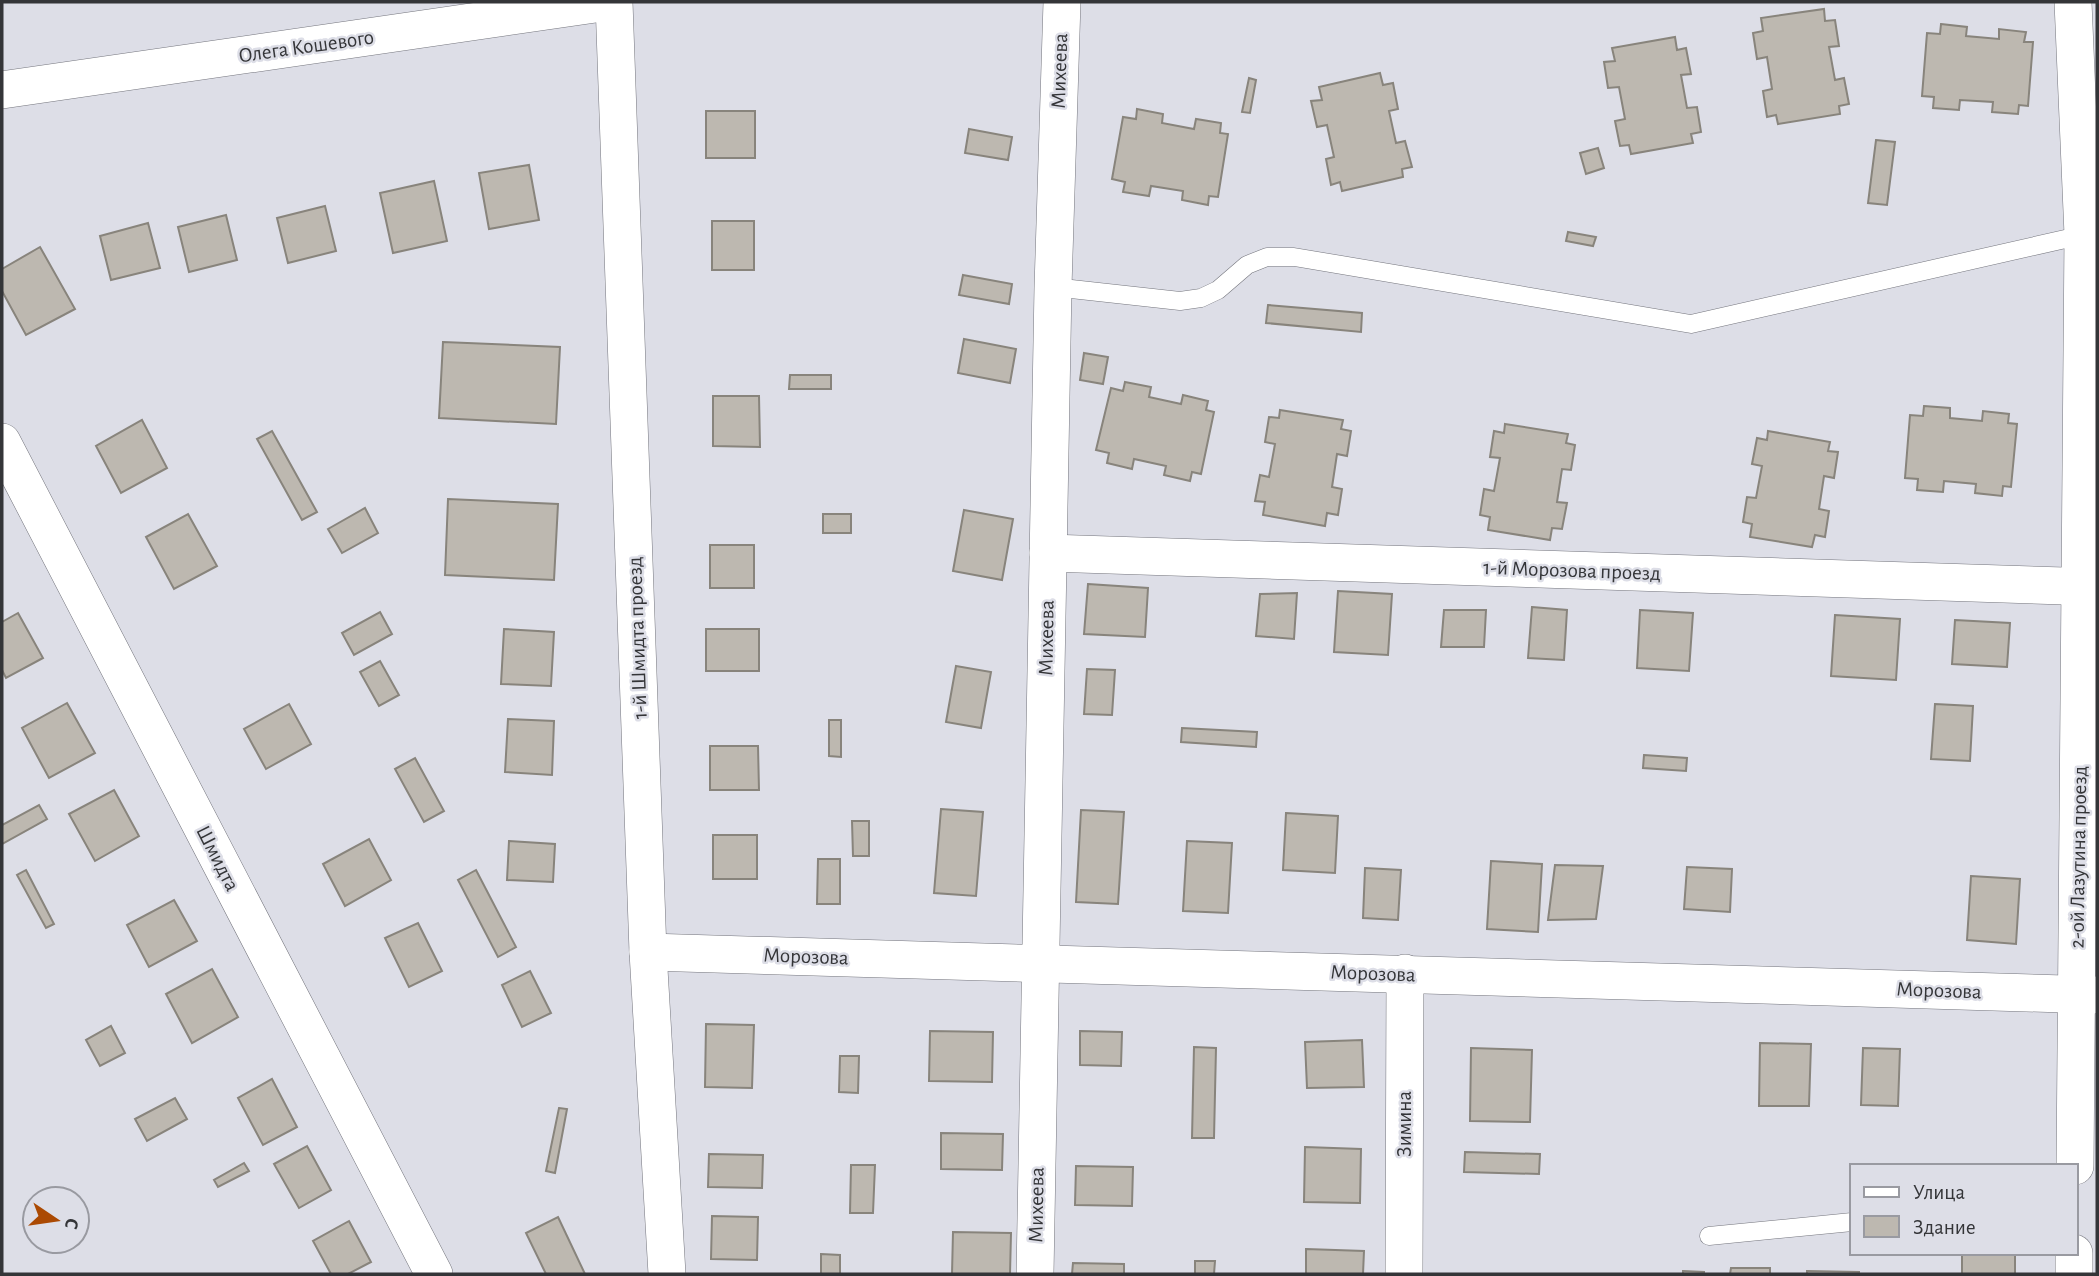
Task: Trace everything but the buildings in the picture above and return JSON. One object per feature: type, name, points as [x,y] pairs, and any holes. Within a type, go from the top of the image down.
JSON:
[{"type":"street","name":"Олега Кошевого","points":[[2,90],[612,2]]},
{"type":"street","name":"1-й Шмидта проезд","points":[[612,2],[648,952],[667,1274]]},
{"type":"street","name":"Михеева","points":[[1035,1274],[1053,286],[1062,2]]},
{"type":"street","name":"2-ой Лазутина проезд","points":[[2073,2],[2083,235],[2089,587],[2087,995],[2075,1164]]},
{"type":"street","name":"Шмидта","points":[[2,442],[434,1274]]},
{"type":"street","name":"1-й Морозова проезд","points":[[1048,553],[2089,587]]},
{"type":"street","name":"Морозова","points":[[648,952],[2087,995]]},
{"type":"street","name":"Зимина","points":[[1404,1274],[1405,973]]},
{"type":"street","points":[[2074,1255],[2074,1274]]},
{"type":"lane","points":[[1053,286],[1180,301],[1191,300],[1219,290],[1247,265],[1268,257],[1294,257],[1691,324],[2083,235]]},
{"type":"lane","points":[[1709,1236],[1850,1222]]}]
